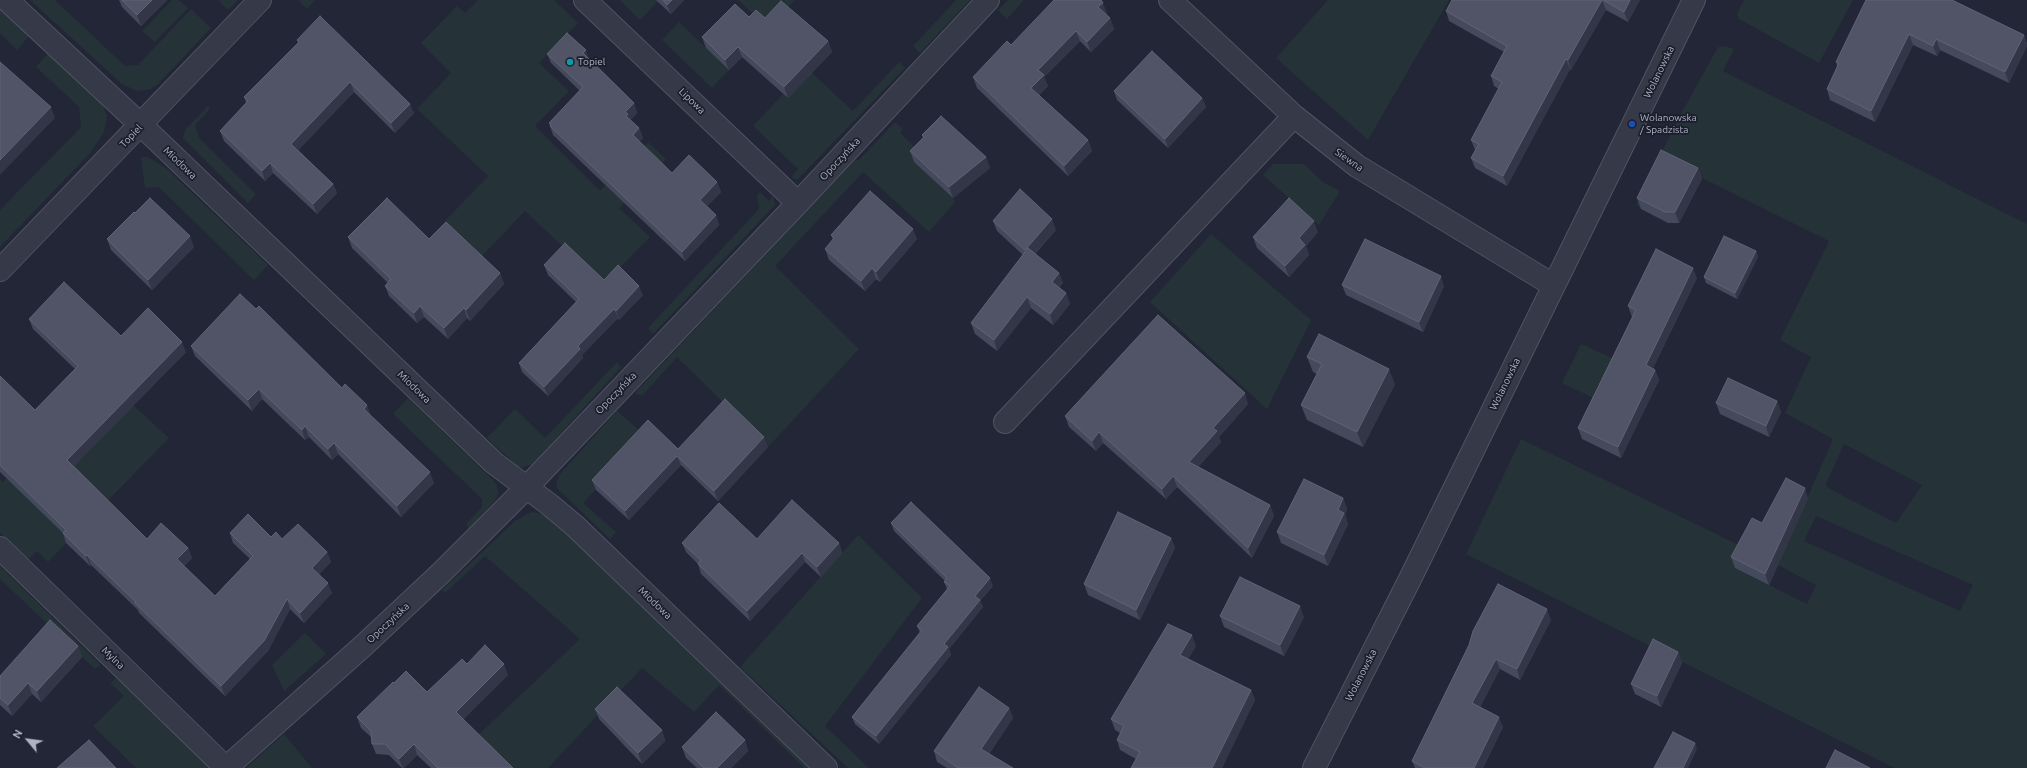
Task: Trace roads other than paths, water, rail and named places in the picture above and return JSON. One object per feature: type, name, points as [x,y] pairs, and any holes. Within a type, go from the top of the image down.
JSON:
[{"type":"street","name":"Miodowa","points":[[7,0],[141,125],[494,463],[527,487],[575,526],[826,768]]},
{"type":"street","name":"Topiel","points":[[0,270],[260,0]]},
{"type":"street","name":"Lipowa","points":[[585,0],[798,203]]},
{"type":"street","name":"Opoczyńska","points":[[226,768],[363,646],[442,572],[527,487],[798,203],[988,0]]},
{"type":"street","name":"Siewna","points":[[1170,0],[1294,116],[1357,166],[1553,285]]},
{"type":"street","name":"Wolanowska","points":[[1314,768],[1409,581],[1694,0]]},
{"type":"street","points":[[1005,422],[1294,116]]},
{"type":"street","name":"Mylna","points":[[0,548],[226,768]]},
{"type":"place","name":"Topiel","points":[[570,62]]},
{"type":"place","name":"Wolanowska / Spadzista","points":[[1632,124]]}]
